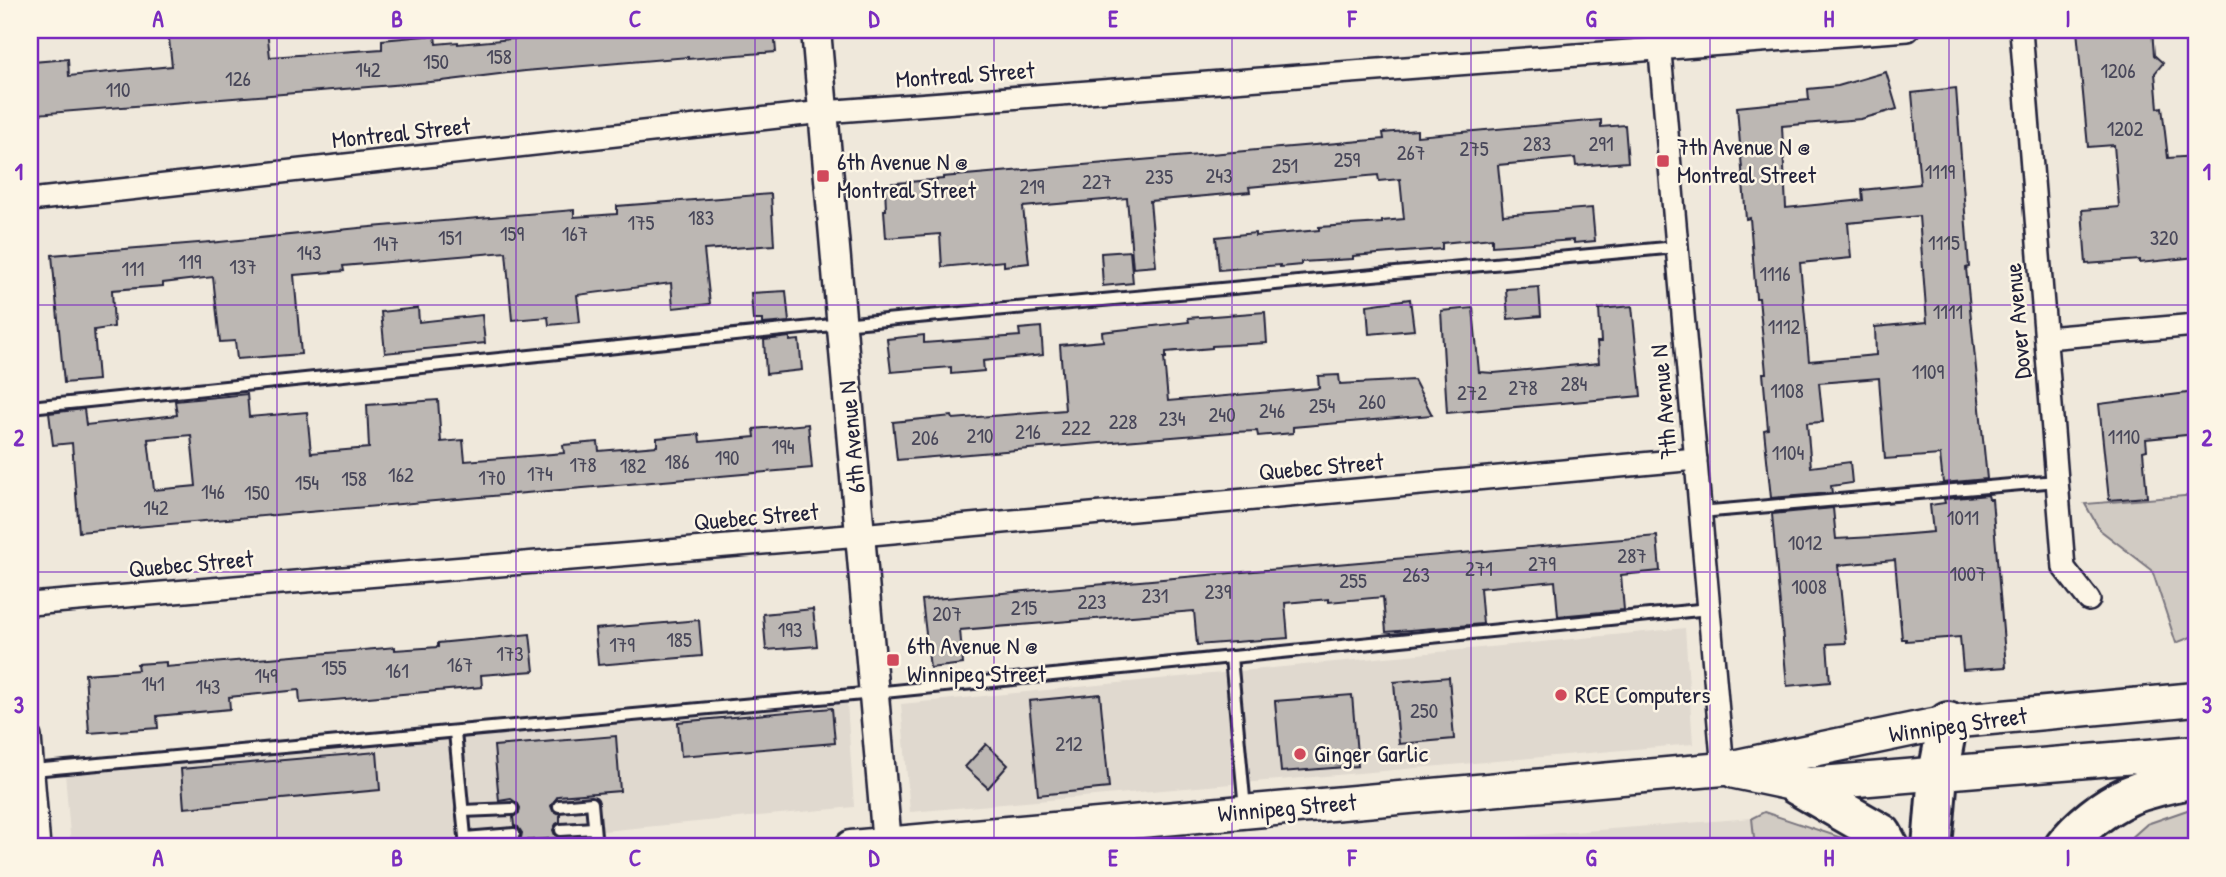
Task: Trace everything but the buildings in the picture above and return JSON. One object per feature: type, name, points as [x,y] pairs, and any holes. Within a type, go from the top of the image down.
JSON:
[{"type":"highway","points":[[1932,847],[1938,774],[1948,722]]},
{"type":"highway","points":[[2064,847],[2090,820],[2128,796],[2196,777]]},
{"type":"highway","points":[[1797,785],[1882,834],[1889,847]]},
{"type":"main road","name":"Winnipeg Street","points":[[850,847],[1723,769],[1948,722],[2196,699]]},
{"type":"main road","name":"Winnipeg Street","points":[[1723,769],[1797,785],[2196,752]]},
{"type":"street","name":"6th Avenue N","points":[[816,30],[887,844]]},
{"type":"street","name":"Montreal Street","points":[[30,200],[823,113],[1659,39],[1908,30]]},
{"type":"street","name":"Dover Avenue","points":[[2021,30],[2064,568],[2089,600]]},
{"type":"street","name":"7th Avenue N","points":[[1659,39],[1723,769]]},
{"type":"street","points":[[2046,338],[2196,325]]},
{"type":"street","name":"Quebec Street","points":[[30,604],[860,535],[1696,459]]},
{"type":"street","points":[[30,737],[39,847]]},
{"type":"lane","points":[[30,407],[842,324],[1677,247]]},
{"type":"lane","points":[[1700,512],[2057,481]]},
{"type":"lane","points":[[33,770],[874,693],[1709,609]]},
{"type":"lane","points":[[1231,657],[1245,812]]},
{"type":"lane","points":[[456,732],[465,843],[514,834]]},
{"type":"lane","points":[[559,806],[592,803],[596,847]]},
{"type":"lane","points":[[462,811],[512,808]]},
{"type":"lane","points":[[561,830],[594,828]]},
{"type":"shaded area","points":[[2196,495],[2196,635],[2176,643],[2152,570],[2100,530],[2085,504]]},
{"type":"shaded area","points":[[1685,628],[1693,744],[910,812],[901,704]]},
{"type":"shaded area","points":[[847,703],[854,807],[437,847],[71,847],[65,773]]},
{"type":"shaded area","points":[[2196,807],[2196,847],[2121,847],[2147,824]]},
{"type":"shaded area","points":[[1764,812],[1864,847],[1755,847],[1752,818]]},
{"type":"shaded area","points":[[1752,818],[1755,847],[1383,847]]},
{"type":"place","name":"7th Avenue N @ Montreal Street","points":[[1663,161]]},
{"type":"place","name":"6th Avenue N @ Montreal Street","points":[[823,176]]},
{"type":"place","name":"6th Avenue N @ Winnipeg Street","points":[[893,660]]},
{"type":"place","name":"RCE Computers","points":[[1561,695]]},
{"type":"place","name":"Ginger Garlic","points":[[1300,754]]}]
